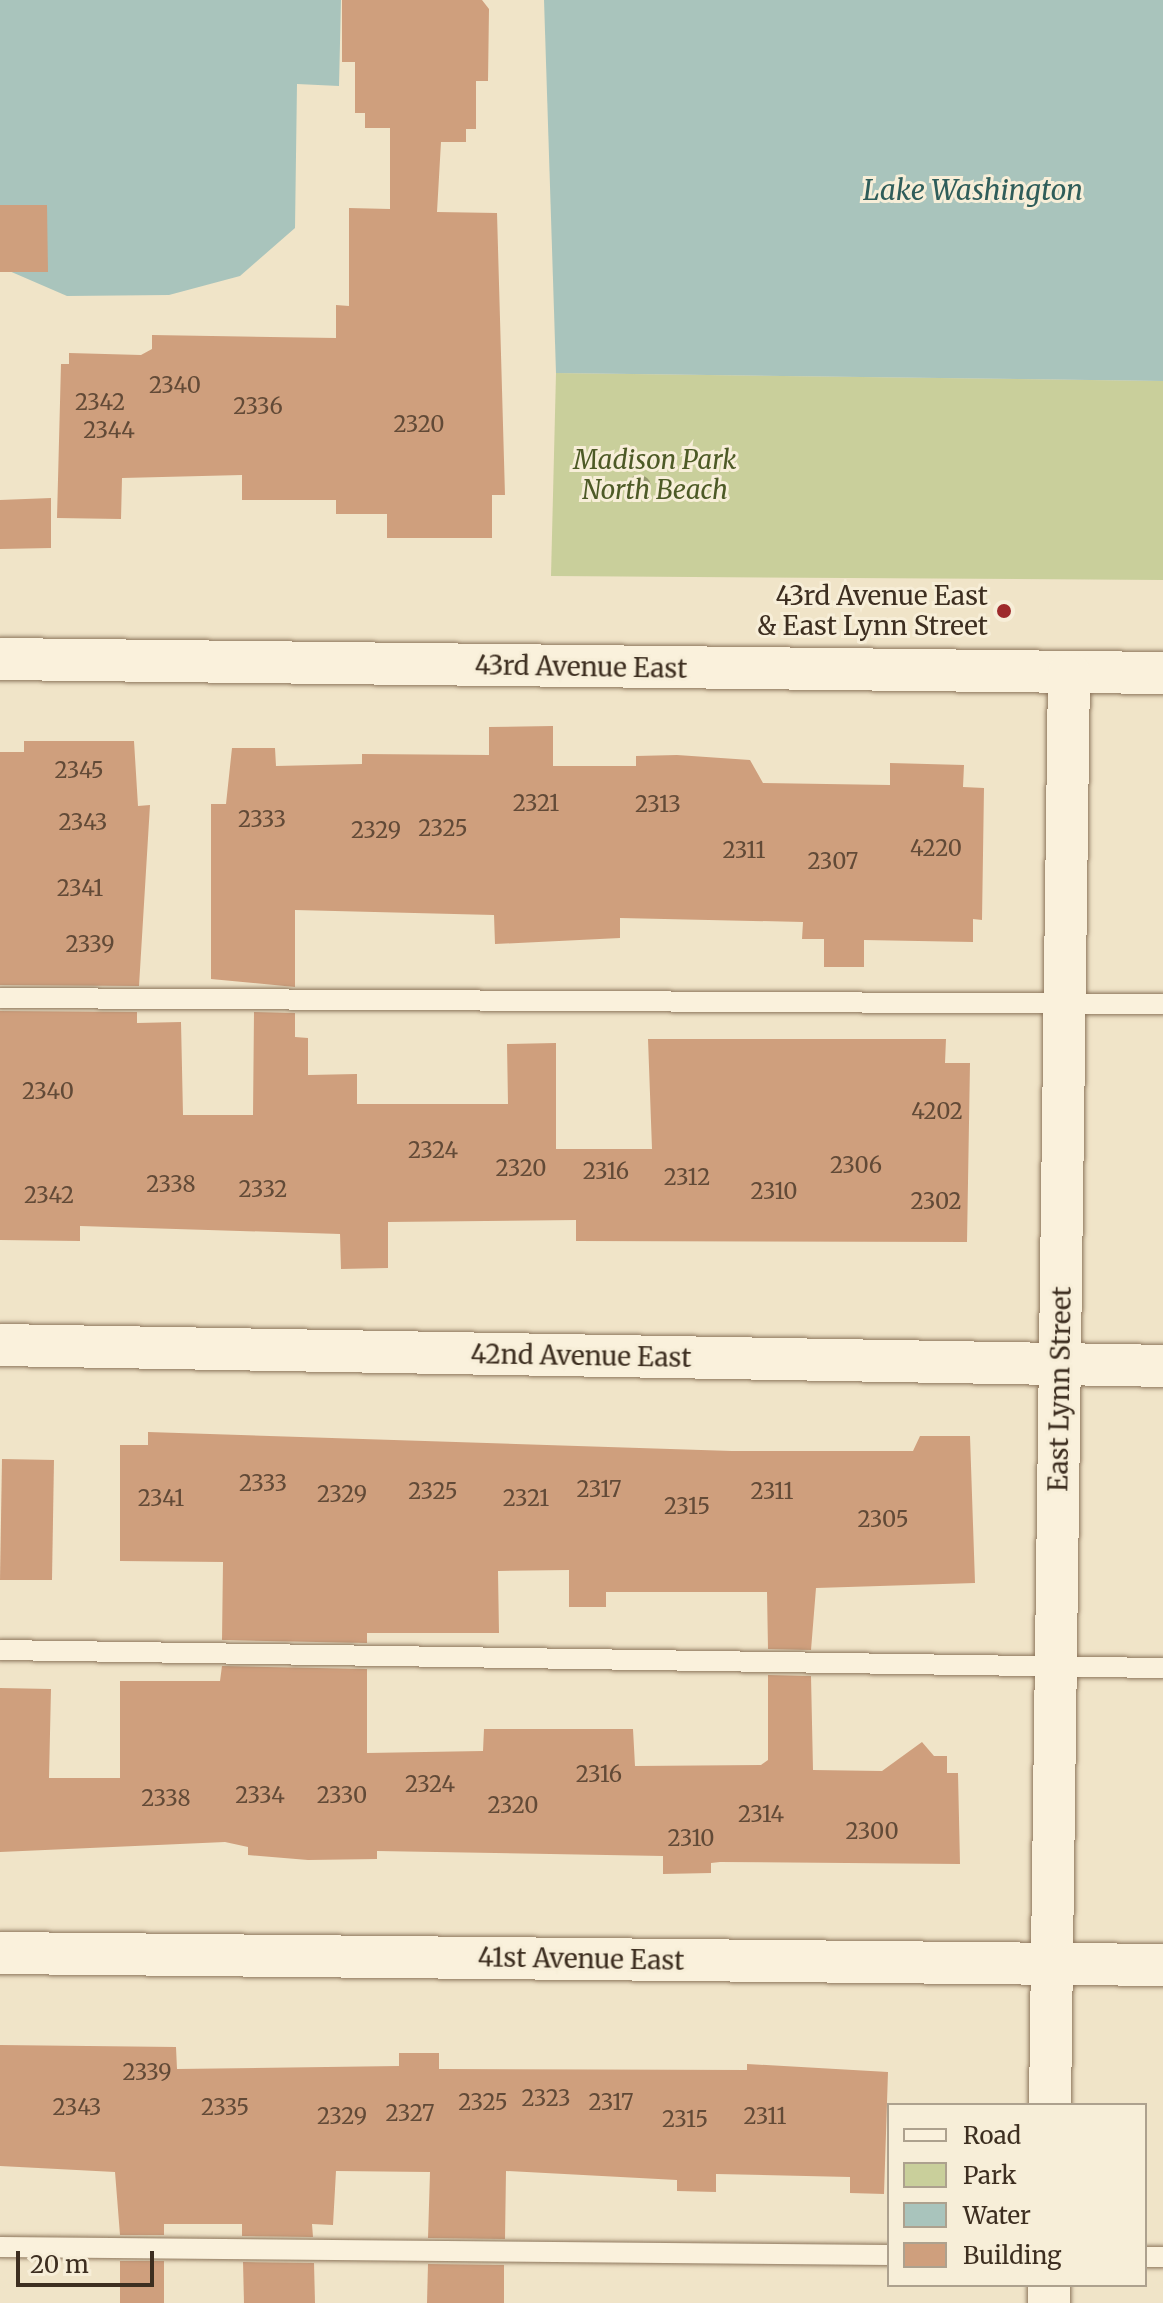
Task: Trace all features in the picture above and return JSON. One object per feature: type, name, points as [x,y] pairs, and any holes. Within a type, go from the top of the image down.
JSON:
[{"type":"street","name":"43rd Avenue East","points":[[0,659],[1163,673]]},
{"type":"street","name":"East Lynn Street","points":[[1050,2103],[1069,673]]},
{"type":"street","name":"42nd Avenue East","points":[[0,1345],[1163,1366]]},
{"type":"street","name":"41st Avenue East","points":[[0,1953],[1163,1965]]},
{"type":"lane","points":[[0,998],[1163,1004]]},
{"type":"lane","points":[[0,1650],[1163,1668]]},
{"type":"lane","points":[[0,2247],[887,2255]]},
{"type":"green space","name":"Madison Park North Beach","points":[[556,373],[1163,381],[1163,580],[551,576]]},
{"type":"water","points":[[0,0],[341,0],[339,86],[297,84],[295,228],[240,276],[169,295],[67,296],[0,267]]},
{"type":"water","name":"Lake Washington","points":[[544,0],[1163,0],[1163,381],[556,373]]},
{"type":"building","points":[[342,0],[482,0],[489,9],[488,81],[476,81],[476,129],[466,129],[466,142],[441,142],[437,212],[497,213],[505,495],[492,495],[492,538],[387,538],[387,514],[336,514],[336,500],[242,500],[242,475],[122,478],[121,519],[57,518],[61,364],[69,364],[69,353],[141,355],[152,349],[152,335],[336,338],[336,305],[349,306],[349,208],[390,209],[390,128],[365,128],[365,113],[355,113],[355,62],[342,62]]},
{"type":"building","points":[[0,205],[47,205],[48,272],[0,272]]},
{"type":"building","points":[[51,498],[51,548],[0,549],[0,500]]},
{"type":"building","points":[[553,726],[553,766],[636,766],[636,756],[677,755],[750,760],[763,783],[890,785],[890,763],[964,765],[963,787],[984,788],[982,920],[973,919],[973,942],[864,940],[864,967],[824,967],[824,939],[802,939],[803,922],[620,918],[620,938],[495,944],[494,915],[295,910],[295,987],[211,979],[211,804],[226,804],[232,748],[275,748],[276,766],[362,764],[362,754],[489,755],[489,727]]},
{"type":"building","points":[[24,741],[134,741],[138,806],[150,805],[139,986],[0,985],[0,752],[24,752]]},
{"type":"building","points":[[0,1011],[137,1012],[137,1023],[181,1022],[183,1115],[253,1115],[254,1012],[295,1013],[295,1037],[308,1038],[308,1075],[357,1074],[357,1104],[508,1104],[507,1044],[556,1043],[556,1149],[652,1149],[648,1039],[946,1039],[945,1063],[970,1063],[967,1242],[576,1241],[576,1220],[388,1222],[388,1268],[341,1269],[340,1234],[80,1226],[80,1241],[0,1240]]},
{"type":"building","points":[[148,1432],[732,1451],[913,1451],[920,1436],[970,1436],[975,1583],[816,1588],[811,1650],[768,1649],[767,1592],[606,1592],[606,1607],[569,1607],[569,1570],[498,1571],[499,1633],[367,1633],[367,1643],[222,1640],[223,1562],[120,1561],[120,1445],[148,1445]]},
{"type":"building","points":[[2,1459],[54,1460],[52,1580],[0,1580]]},
{"type":"building","points":[[222,1666],[367,1669],[367,1753],[483,1751],[484,1729],[633,1729],[635,1766],[761,1765],[768,1760],[768,1675],[811,1676],[813,1770],[882,1771],[922,1742],[934,1756],[947,1756],[947,1773],[958,1773],[960,1864],[720,1862],[711,1863],[711,1873],[663,1874],[663,1856],[377,1851],[377,1859],[308,1860],[248,1855],[248,1847],[225,1842],[0,1852],[0,1688],[51,1689],[49,1778],[120,1778],[120,1681],[220,1681]]},
{"type":"building","points":[[0,2045],[176,2047],[177,2069],[399,2066],[399,2053],[439,2053],[439,2069],[747,2070],[747,2064],[888,2072],[884,2194],[850,2193],[850,2177],[716,2174],[716,2192],[677,2191],[677,2180],[506,2171],[505,2239],[428,2238],[430,2172],[336,2171],[333,2225],[312,2224],[313,2237],[242,2236],[242,2224],[164,2224],[164,2235],[120,2235],[115,2172],[0,2166]]},
{"type":"building","points":[[120,2261],[164,2261],[164,2303],[120,2303]]},
{"type":"building","points":[[243,2262],[314,2263],[315,2303],[244,2303]]},
{"type":"building","points":[[428,2264],[504,2265],[504,2303],[427,2303]]},
{"type":"place","name":"43rd Avenue East & East Lynn Street","points":[[1004,611]]}]
